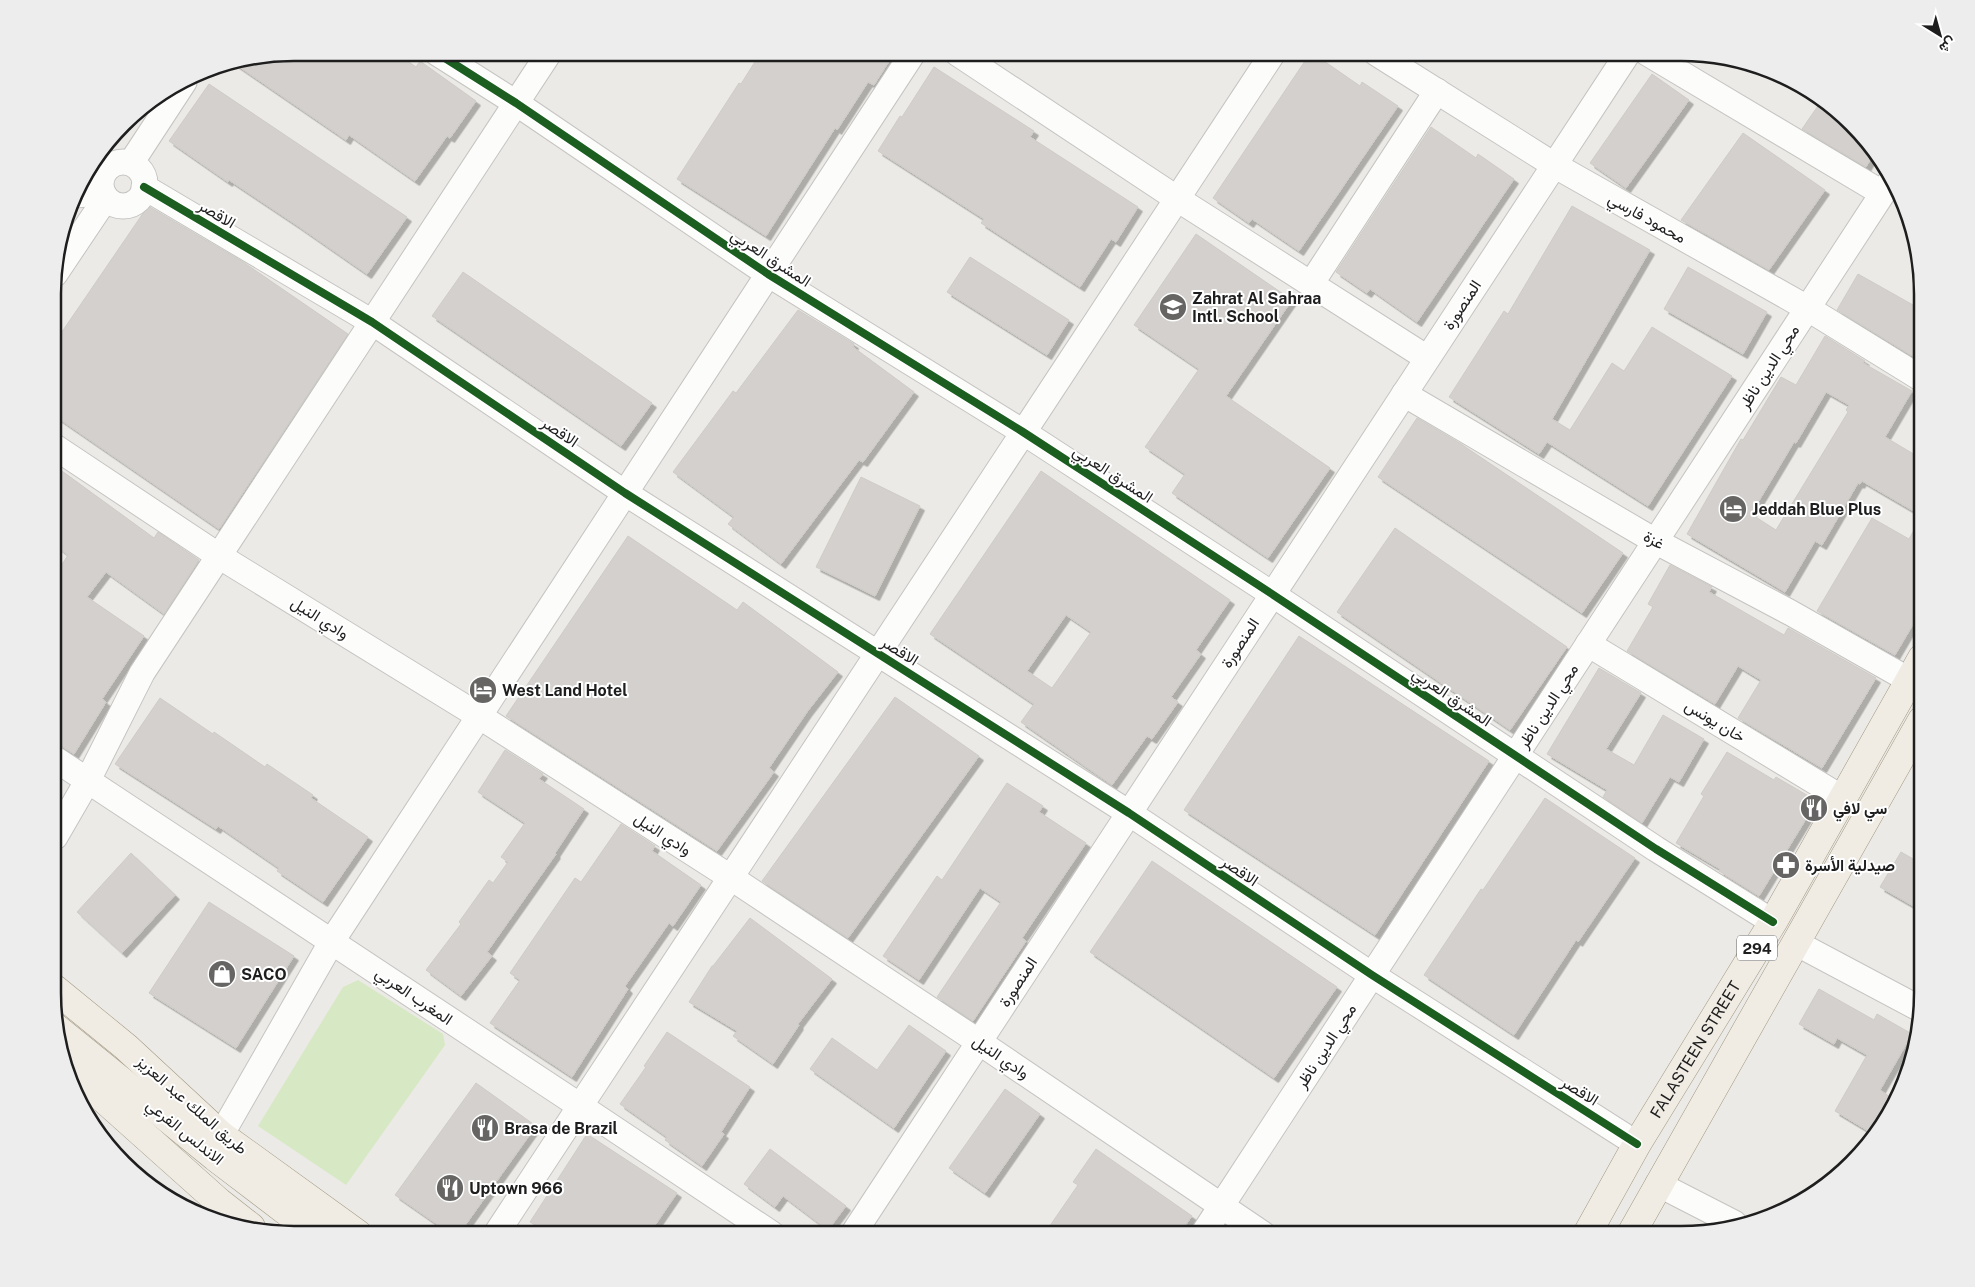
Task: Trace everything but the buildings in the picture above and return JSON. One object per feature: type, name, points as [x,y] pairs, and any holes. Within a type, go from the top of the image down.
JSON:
[{"type":"main road","name":"FALASTEEN STREET","points":[[1591,1226],[1637,1144],[1773,922],[1914,671]]},
{"type":"main road","name":"FALASTEEN STREET","points":[[1635,1226],[1914,734]]},
{"type":"main road","name":"طريق الملك عبد العزيز","points":[[61,995],[126,1047],[221,1134],[347,1226]]},
{"type":"main road","name":"الاندلس الفرعي","points":[[66,1036],[215,1157],[306,1226]]},
{"type":"main road","points":[[76,1073],[219,1202],[241,1219]]},
{"type":"street","name":"المشرق العربي","points":[[451,61],[768,274],[1023,432],[1272,594],[1656,850],[1773,922]]},
{"type":"street","points":[[61,825],[88,780],[142,673],[543,61]]},
{"type":"street","points":[[221,1134],[332,941],[907,61]]},
{"type":"street","points":[[970,61],[1176,198],[1427,358]]},
{"type":"street","points":[[501,1226],[1266,61]]},
{"type":"street","name":"محمود فارسي","points":[[1390,61],[1554,166],[1807,308],[1914,374]]},
{"type":"street","name":"المنصورة","points":[[858,1226],[1622,61]]},
{"type":"street","points":[[1663,61],[1887,186]]},
{"type":"street","points":[[1311,284],[1437,91]]},
{"type":"street","points":[[64,258],[104,195],[102,178],[111,165],[171,97]]},
{"type":"street","points":[[83,195],[104,195],[118,205],[138,200],[144,187],[142,173],[111,165]]},
{"type":"street","name":"محي الدين ناظر","points":[[1208,1226],[1887,186]]},
{"type":"street","name":"الاقصر","points":[[144,187],[372,322],[625,493],[1129,813],[1372,976],[1637,1144]]},
{"type":"street","name":"غزة","points":[[1404,394],[1655,541],[1791,614],[1914,669]]},
{"type":"street","name":"وادي النيل","points":[[61,452],[219,556],[479,716],[730,877],[1251,1226]]},
{"type":"street","name":"خان يونس","points":[[1588,644],[1842,798]]},
{"type":"street","name":"المغرب العربي","points":[[61,763],[760,1226]]},
{"type":"street","points":[[1796,943],[1913,1005]]},
{"type":"street","points":[[1658,1184],[1729,1220]]},
{"type":"green space","points":[[358,980],[443,1034],[445,1045],[346,1185],[258,1126],[343,987]]},
{"type":"cycle path","points":[[450,61],[516,103],[768,274],[1023,432],[1272,594],[1656,849],[1773,922]]},
{"type":"cycle path","points":[[144,187],[372,322],[625,493],[1129,813],[1372,975],[1637,1144]]},
{"type":"place","name":"Zahrat Al Sahraa Intl. School","points":[[1173,307]]},
{"type":"place","name":"Jeddah Blue Plus","points":[[1733,509]]},
{"type":"place","name":"West Land Hotel","points":[[483,690]]},
{"type":"place","name":"سي لافي","points":[[1814,808]]},
{"type":"place","name":"صيدلية الأسرة","points":[[1786,865]]},
{"type":"place","name":"SACO","points":[[222,974]]},
{"type":"place","name":"Brasa de Brazil","points":[[485,1128]]},
{"type":"place","name":"Uptown 966","points":[[450,1188]]}]
